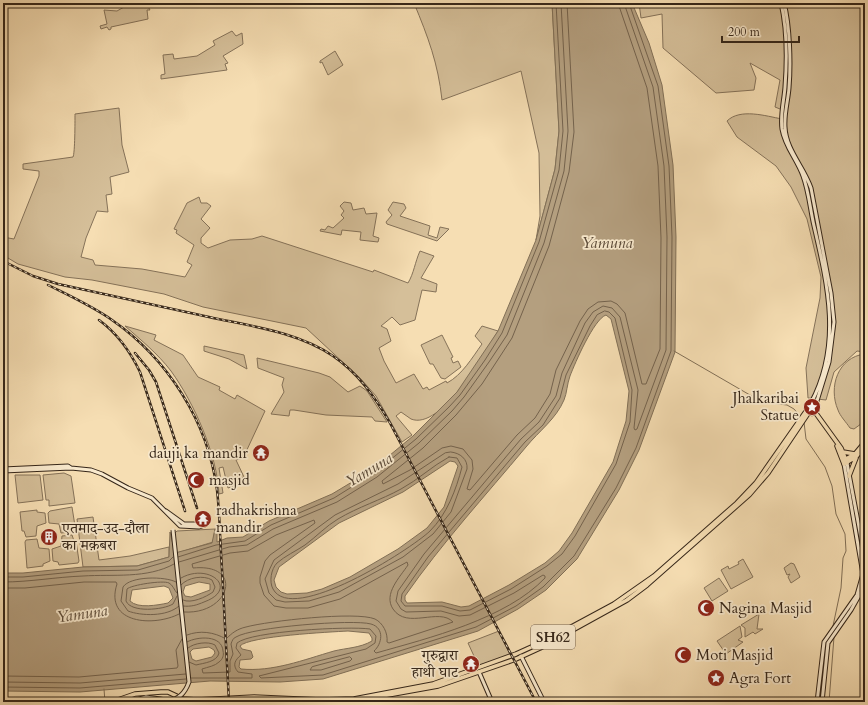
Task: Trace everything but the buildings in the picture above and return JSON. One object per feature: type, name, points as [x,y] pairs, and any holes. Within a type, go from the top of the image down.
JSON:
[{"type":"main road","points":[[781,3],[784,21],[786,79],[782,130],[786,145],[805,181],[827,286],[830,313],[826,364],[822,379],[811,403],[807,406],[808,411],[816,412]]},
{"type":"main road","points":[[784,3],[788,29],[790,79],[785,128],[791,148],[806,175],[811,188],[834,310],[833,338],[829,362],[816,404],[816,412],[837,445],[845,462],[865,559]]},
{"type":"main road","points":[[811,403],[816,404]]},
{"type":"main road","name":"SH62","points":[[112,702],[135,694],[161,692],[168,692],[189,701],[254,697],[322,700],[354,699],[445,681],[529,649],[614,604],[654,576],[744,496],[762,475],[808,411]]},
{"type":"main road","name":"SH62","points":[[349,702],[438,686],[479,672],[521,656],[606,612],[647,585],[749,495],[768,473],[800,423]]},
{"type":"main road","points":[[849,476],[856,455],[865,442]]},
{"type":"main road","points":[[837,445],[843,452],[864,575],[864,580],[845,614]]},
{"type":"main road","points":[[845,462],[856,455],[865,446]]},
{"type":"main road","points":[[843,452],[856,455]]},
{"type":"main road","points":[[3,469],[68,466],[71,468],[86,468],[152,498],[166,511],[172,514],[176,522],[173,530],[189,682],[186,689],[176,699],[170,701],[123,702]]},
{"type":"main road","points":[[176,522],[189,526]]},
{"type":"main road","points":[[817,702],[824,642],[864,589],[865,585]]},
{"type":"main road","points":[[822,702],[825,659],[829,637]]},
{"type":"main road","points":[[521,656],[544,702]]},
{"type":"main road","points":[[479,672],[492,702]]},
{"type":"main road","points":[[221,702],[251,700],[303,702]]},
{"type":"main road","points":[[130,702],[136,701]]},
{"type":"main road","points":[[70,702],[77,702]]},
{"type":"shaded area","points":[[125,3],[146,3],[150,10],[147,10],[148,19],[111,27],[109,30],[107,27],[101,29],[100,26],[107,24],[104,10],[117,11],[124,7]]},
{"type":"shaded area","points":[[414,3],[552,3],[559,131],[555,169],[536,240],[540,216],[539,153],[521,71],[442,100],[432,50]]},
{"type":"shaded area","points":[[639,3],[865,3],[865,352],[857,351],[834,372],[826,400],[808,398],[806,368],[820,298],[821,277],[807,219],[791,187],[776,166],[737,137],[727,121],[732,117],[746,114],[782,119],[785,111],[775,107],[780,80],[750,63],[756,78],[754,90],[716,93],[663,48],[662,14],[641,18]]},
{"type":"shaded area","points":[[232,31],[236,36],[242,33],[243,44],[223,56],[228,63],[225,64],[227,70],[161,79],[161,75],[165,74],[163,55],[173,54],[174,59],[197,56],[215,45],[213,41]]},
{"type":"shaded area","points":[[335,51],[343,65],[328,75],[322,62],[320,63],[320,61]]},
{"type":"shaded area","points":[[119,108],[122,145],[129,172],[110,177],[112,194],[106,195],[108,212],[97,211],[86,238],[81,257],[93,260],[95,265],[142,269],[185,277],[192,265],[187,262],[194,245],[176,233],[177,230],[174,229],[187,203],[199,197],[201,203],[207,203],[211,206],[201,219],[210,228],[201,238],[201,243],[208,248],[230,240],[252,239],[262,236],[373,272],[374,270],[408,283],[420,251],[434,256],[421,278],[437,284],[436,292],[422,290],[415,320],[400,325],[392,317],[381,326],[387,329],[391,341],[379,348],[396,383],[414,374],[423,389],[427,387],[429,390],[446,381],[447,383],[452,380],[466,366],[482,344],[475,336],[482,326],[498,331],[461,387],[448,402],[435,413],[423,420],[411,419],[401,412],[396,416],[412,435],[402,442],[376,396],[361,379],[306,328],[203,307],[164,294],[92,280],[65,277],[18,264],[3,255],[3,237],[14,239],[39,176],[39,171],[23,169],[23,164],[73,157],[75,144],[75,114]]},
{"type":"shaded area","points":[[344,202],[351,203],[353,210],[364,208],[366,214],[377,213],[373,236],[379,238],[378,242],[360,240],[361,232],[342,230],[341,235],[320,231],[321,229],[325,230],[328,226],[333,228],[344,218],[341,215],[344,211],[340,206]]},
{"type":"shaded area","points":[[393,202],[404,204],[406,208],[400,216],[430,226],[428,235],[437,238],[440,227],[449,229],[437,241],[387,224],[386,222],[392,215],[388,210]]},
{"type":"shaded area","points":[[125,326],[156,335],[154,340],[183,355],[198,377],[220,387],[219,390],[235,399],[237,395],[265,411],[243,458],[236,460],[244,477],[240,479],[242,483],[228,488],[223,467],[219,468],[223,493],[219,494],[214,462],[209,446],[196,413],[188,398],[171,371],[161,359]]},
{"type":"shaded area","points":[[442,335],[453,357],[451,358],[453,363],[458,361],[461,367],[445,379],[441,378],[433,364],[430,364],[421,345]]},
{"type":"shaded area","points":[[204,346],[244,355],[247,369],[229,359],[204,351]]},
{"type":"shaded area","points":[[865,354],[865,421],[854,429],[850,428],[839,412],[835,401],[835,383],[842,367],[848,361],[856,356]]},
{"type":"shaded area","points":[[257,358],[330,377],[348,392],[360,386],[367,391],[387,422],[375,421],[372,417],[326,415],[294,410],[290,410],[289,416],[271,414],[284,392],[282,385],[284,378],[258,368]]},
{"type":"shaded area","points":[[64,473],[71,476],[75,503],[49,506],[49,500],[46,500],[43,475]]},
{"type":"shaded area","points":[[15,475],[40,475],[43,500],[18,503]]},
{"type":"shaded area","points":[[72,507],[75,526],[73,526],[72,532],[61,533],[59,524],[49,523],[48,513],[50,511]]},
{"type":"shaded area","points":[[37,510],[37,512],[45,513],[46,523],[37,526],[36,536],[26,537],[24,531],[22,531],[20,512]]},
{"type":"shaded area","points":[[93,517],[99,560],[130,556],[169,547],[169,557],[137,566],[83,567],[77,519]]},
{"type":"shaded area","points":[[215,529],[213,542],[174,554],[172,536],[177,531]]},
{"type":"shaded area","points":[[72,535],[74,541],[76,541],[79,561],[78,563],[59,565],[58,562],[53,561],[52,549],[61,546],[62,536]]},
{"type":"shaded area","points":[[37,539],[39,548],[49,549],[50,561],[43,564],[43,566],[27,568],[25,542],[26,540]]},
{"type":"shaded area","points":[[743,559],[753,577],[731,589],[721,570],[728,566],[729,569],[739,564],[738,562]]},
{"type":"shaded area","points":[[791,563],[794,564],[800,577],[791,583],[788,577],[790,574],[787,575],[784,568]]},
{"type":"shaded area","points":[[719,578],[728,591],[712,601],[704,588]]},
{"type":"shaded area","points":[[759,614],[757,629],[763,629],[755,634],[753,632],[745,637],[745,628],[741,625]]},
{"type":"shaded area","points":[[740,626],[742,637],[738,640],[743,642],[726,654],[717,641]]},
{"type":"shaded area","points":[[499,631],[510,655],[479,667],[468,643]]},
{"type":"water","name":"Yamuna","points":[[552,3],[632,3],[649,43],[662,85],[673,165],[676,237],[675,352],[639,450],[619,490],[577,559],[546,590],[518,609],[478,631],[323,679],[280,682],[210,681],[80,692],[3,691],[3,573],[23,573],[83,567],[137,566],[169,557],[170,532],[175,553],[212,543],[215,529],[217,529],[217,542],[227,538],[243,537],[269,521],[332,494],[372,470],[413,436],[457,392],[498,331],[536,240],[555,169],[559,131]],"holes":[[[606,315],[611,319],[629,391],[626,421],[613,462],[572,533],[559,551],[545,563],[509,585],[469,606],[461,607],[442,602],[407,603],[405,596],[419,576],[464,520],[557,413],[564,400],[568,382],[580,352],[601,318]],[[450,461],[455,462],[458,466],[444,507],[427,528],[398,549],[350,577],[322,589],[307,593],[287,594],[281,592],[276,587],[274,580],[279,567],[339,523],[403,492]],[[199,582],[210,584],[210,590],[191,597],[185,596],[183,592],[185,586]],[[164,586],[169,588],[173,598],[168,603],[143,606],[130,601],[132,590]],[[348,631],[369,633],[372,641],[276,667],[265,669],[241,669],[239,667],[240,660],[251,659],[253,657],[251,651],[242,649],[240,646],[246,643],[273,637]],[[209,647],[214,650],[215,653],[212,657],[196,661],[192,659],[190,652],[193,649]]]},
{"type":"waterway","points":[[674,351],[762,402],[787,405],[794,409],[800,416]]},
{"type":"waterway","points":[[804,422],[806,439],[825,467],[832,486],[836,514],[845,534],[846,551],[843,558],[841,588],[833,626]]},
{"type":"waterway","points":[[829,702],[834,637]]},
{"type":"waterway","points":[[104,689],[105,702]]},
{"type":"railway","points":[[3,261],[33,276],[58,284],[289,335],[319,348],[342,363],[365,386],[390,423],[536,702]]},
{"type":"railway","points":[[48,285],[97,310],[112,320],[151,353],[182,394],[195,417],[205,440],[217,490],[229,702]]},
{"type":"railway","points":[[99,320],[106,325],[123,343],[140,372],[185,511]]},
{"type":"railway","points":[[135,353],[149,370],[156,382],[197,508]]},
{"type":"place","name":"Jhalkaribai Statue","points":[[812,407]]},
{"type":"place","name":"dauji ka mandir","points":[[261,453]]},
{"type":"place","name":"masjid","points":[[196,480]]},
{"type":"place","name":"radhakrishna mandir","points":[[203,519]]},
{"type":"place","name":"एतमाद-उद-दौला का मक़बरा","points":[[49,537]]},
{"type":"place","name":"Nagina Masjid","points":[[706,608]]},
{"type":"place","name":"Moti Masjid","points":[[683,655]]},
{"type":"place","name":"गुरुद्वारा हाथी घाट","points":[[471,664]]},
{"type":"place","name":"Agra Fort","points":[[716,678]]}]
